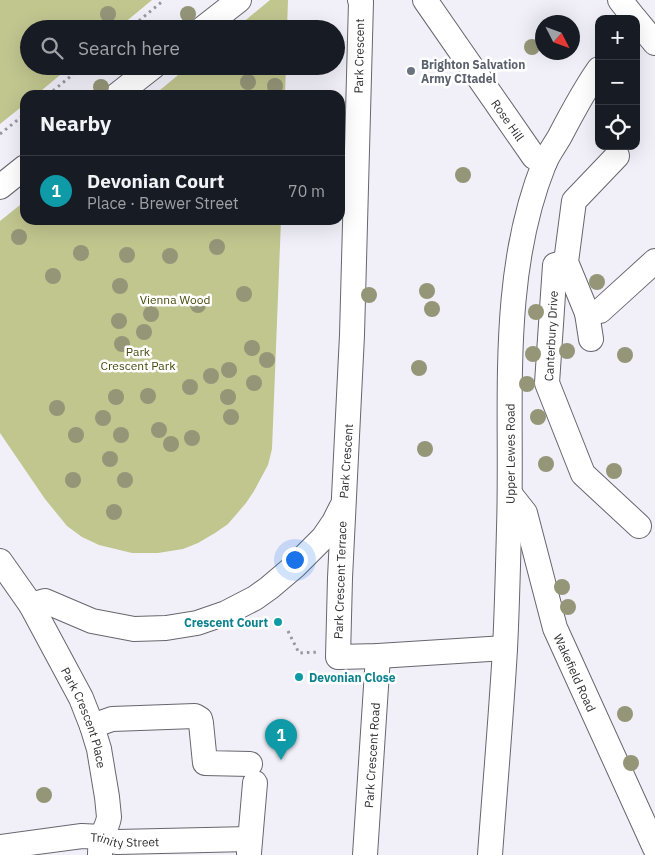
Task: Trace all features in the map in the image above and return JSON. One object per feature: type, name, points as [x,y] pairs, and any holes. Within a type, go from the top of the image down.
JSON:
[{"type":"street","points":[[213,20],[239,0]]},
{"type":"street","name":"Park Crescent","points":[[31,605],[45,601],[92,621],[134,629],[166,628],[197,623],[226,613],[255,598],[295,566],[323,538],[334,522],[343,504],[349,420],[358,134],[360,0]]},
{"type":"street","name":"Rose Hill","points":[[425,0],[534,157],[545,162]]},
{"type":"street","points":[[620,0],[643,26]]},
{"type":"street","points":[[123,90],[143,75]]},
{"type":"street","name":"Upper Lewes Road","points":[[490,855],[505,648],[513,297],[523,234],[545,162],[595,77]]},
{"type":"street","name":"Canterbury Drive","points":[[617,156],[574,201],[561,264],[547,383],[583,474],[639,526]]},
{"type":"street","points":[[0,187],[20,171]]},
{"type":"street","points":[[519,256],[561,264]]},
{"type":"street","points":[[587,312],[600,312],[655,261]]},
{"type":"street","name":"Canterbury Drive","points":[[561,264],[587,312],[591,339]]},
{"type":"street","name":"Wakefield Road","points":[[510,494],[526,513],[555,628],[655,848]]},
{"type":"street","name":"Park Crescent Terrace","points":[[330,654],[340,578],[343,504]]},
{"type":"street","points":[[0,561],[31,605]]},
{"type":"street","name":"Park Crescent Place","points":[[31,605],[76,686],[92,726],[104,770],[108,797],[109,817],[101,846]]},
{"type":"street","points":[[330,654],[378,656],[505,648]]},
{"type":"street","name":"Park Crescent Road","points":[[364,855],[378,656]]},
{"type":"street","points":[[92,726],[112,719],[195,716],[200,719],[205,763],[252,773],[249,847]]},
{"type":"street","name":"Trinity Street","points":[[0,847],[82,836],[101,846],[112,841],[249,847]]},
{"type":"path","points":[[140,20],[164,0]]},
{"type":"path","points":[[54,90],[72,75]]},
{"type":"path","points":[[0,134],[20,118]]},
{"type":"path","points":[[288,630],[299,653],[330,654]]},
{"type":"green space","points":[[0,0],[152,0],[128,20],[20,20],[20,75],[60,75],[42,90],[20,90],[20,108],[0,124]]},
{"type":"green space","points":[[270,0],[288,0],[287,20],[246,20]]},
{"type":"green space","points":[[178,75],[286,75],[285,90],[160,90]]},
{"type":"green space","name":"Park Crescent Park","points":[[20,205],[20,225],[281,225],[272,449],[268,465],[254,491],[228,524],[198,543],[183,549],[158,553],[132,553],[99,545],[82,537],[67,526],[45,499],[0,433],[0,221]]},
{"type":"place","name":"Brighton Salvation Army CItadel","points":[[411,71]]},
{"type":"place","name":"Crescent Court","points":[[278,622]]},
{"type":"place","name":"Devonian Close","points":[[299,677]]},
{"type":"place","name":"Devonian Court","points":[[281,760]]},
{"type":"park label","name":"Vienna Wood","points":[[175,299]]}]
